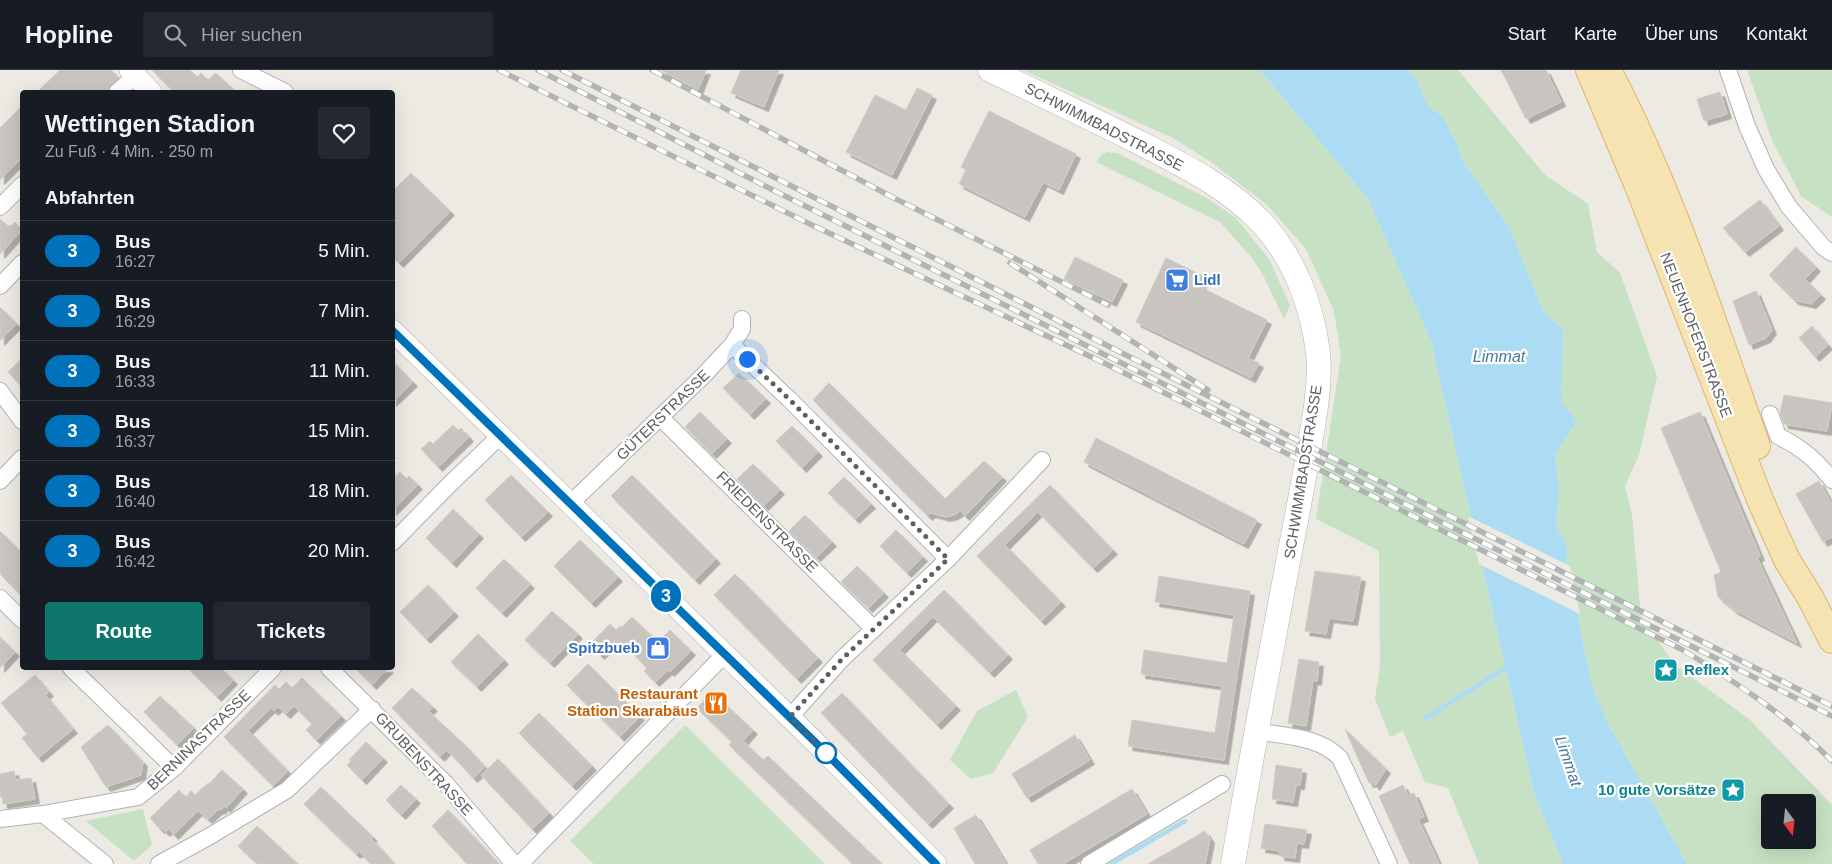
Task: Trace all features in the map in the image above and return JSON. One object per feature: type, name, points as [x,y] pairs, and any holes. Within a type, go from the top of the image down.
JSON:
[{"type":"main road","name":"SCHWIMMBADSTRASSE","points":[[990,70],[1131,139],[1222,189],[1240,202],[1263,225],[1282,249],[1295,272],[1307,300],[1318,353],[1319,382],[1316,406],[1302,491],[1255,731],[1233,864]]},
{"type":"main road","name":"NEUENHOFERSTRASSE","points":[[1589,70],[1638,186],[1761,502],[1787,560],[1832,640]]},
{"type":"main road","name":"NEUENHOFERSTRASSE","points":[[1608,70],[1655,168],[1684,239],[1798,556],[1810,598]]},
{"type":"street","points":[[241,70],[281,90]]},
{"type":"street","points":[[1728,70],[1747,126],[1766,169],[1789,206],[1823,247],[1832,253]]},
{"type":"street","points":[[119,90],[132,73],[149,90]]},
{"type":"street","points":[[0,206],[20,186]]},
{"type":"street","points":[[0,286],[20,265]]},
{"type":"street","name":"GÜTERSTRASSE","points":[[571,503],[732,345],[742,329],[742,319]]},
{"type":"street","points":[[395,333],[726,654],[936,864]]},
{"type":"street","points":[[732,345],[790,400],[948,559]]},
{"type":"street","points":[[0,391],[20,418]]},
{"type":"street","points":[[1770,414],[1778,436],[1797,446],[1819,465],[1832,480]]},
{"type":"street","name":"FRIEDENSTRASSE","points":[[660,417],[873,628]]},
{"type":"street","points":[[395,541],[501,435]]},
{"type":"street","points":[[0,481],[20,460]]},
{"type":"street","points":[[790,717],[842,659],[948,559],[1042,460]]},
{"type":"street","points":[[0,598],[20,618]]},
{"type":"street","points":[[520,864],[726,654]]},
{"type":"street","points":[[74,670],[174,768]]},
{"type":"street","name":"BERNINASTRASSE","points":[[0,820],[138,797],[174,768],[271,670]]},
{"type":"street","name":"GRUBENSTRASSE","points":[[332,670],[446,784],[514,864]]},
{"type":"street","points":[[159,864],[287,790],[372,709]]},
{"type":"street","points":[[1255,731],[1308,740],[1323,744],[1333,750],[1340,758],[1389,864]]},
{"type":"street","points":[[1089,864],[1222,784]]},
{"type":"street","points":[[43,814],[105,864]]},
{"type":"green space","points":[[1023,70],[1260,70],[1368,199],[1431,341],[1534,793],[1563,864],[1479,864],[1448,788],[1425,782],[1403,731],[1390,737],[1375,699],[1380,667],[1379,551],[1316,519],[1341,356],[1334,311],[1306,249],[1266,204],[1211,162],[1173,138]]},
{"type":"green space","points":[[1408,70],[1458,70],[1545,175],[1588,204],[1597,252],[1620,273],[1657,376],[1639,455],[1625,486],[1632,515],[1641,616],[1675,665],[1749,719],[1832,805],[1832,864],[1687,864],[1609,725],[1593,690],[1566,561],[1568,550],[1556,524],[1559,492],[1555,455],[1577,421],[1561,401],[1563,329],[1544,313],[1509,227],[1461,159],[1459,147],[1442,116],[1428,106],[1417,80]]},
{"type":"green space","points":[[1747,70],[1832,70],[1832,217],[1801,196],[1772,140]]},
{"type":"green space","points":[[1107,152],[1117,153],[1207,198],[1236,218],[1269,259],[1290,305],[1284,319],[1263,275],[1252,258],[1220,222],[1096,162],[1101,155]]},
{"type":"green space","points":[[1016,690],[1028,717],[993,773],[971,779],[950,760],[977,711]]},
{"type":"green space","points":[[685,725],[825,864],[594,864],[570,841]]},
{"type":"green space","points":[[143,809],[152,845],[134,861],[86,821]]},
{"type":"water","name":"Limmat","points":[[1260,70],[1408,70],[1417,80],[1428,106],[1442,116],[1459,147],[1461,159],[1509,227],[1544,313],[1563,329],[1561,401],[1577,421],[1555,455],[1559,492],[1556,524],[1568,550],[1566,561],[1593,690],[1609,725],[1687,864],[1563,864],[1534,793],[1431,341],[1368,199]]},
{"type":"pier","points":[[1468,516],[1570,566],[1580,614],[1479,564]]},
{"type":"building","points":[[60,70],[111,70],[118,77],[107,90],[39,90]]},
{"type":"building","points":[[152,70],[190,70],[197,77],[201,73],[208,80],[216,73],[234,90],[172,90]]},
{"type":"building","points":[[661,70],[706,70],[698,90]]},
{"type":"building","points":[[741,70],[779,70],[764,107],[731,93]]},
{"type":"building","points":[[1501,70],[1546,70],[1561,102],[1526,119]]},
{"type":"building","points":[[917,88],[932,95],[892,175],[846,152],[875,95],[906,110]]},
{"type":"building","points":[[1720,92],[1727,114],[1704,121],[1697,99]]},
{"type":"building","points":[[20,108],[20,160],[0,180],[0,128]]},
{"type":"building","points":[[989,111],[1076,154],[1059,190],[1043,182],[1025,217],[959,184],[966,170],[961,167]]},
{"type":"building","points":[[411,173],[450,211],[399,263],[395,259],[395,189]]},
{"type":"building","points":[[1760,200],[1779,226],[1745,252],[1723,228]]},
{"type":"building","points":[[0,219],[8,226],[15,222],[20,228],[20,232],[0,254]]},
{"type":"building","points":[[1796,247],[1816,267],[1805,279],[1821,295],[1812,304],[1794,300],[1769,275]]},
{"type":"building","points":[[1075,257],[1123,280],[1112,302],[1064,279]]},
{"type":"building","points":[[1166,258],[1205,277],[1200,287],[1267,320],[1248,358],[1259,363],[1251,378],[1136,322]]},
{"type":"building","points":[[1756,291],[1772,330],[1766,338],[1749,345],[1733,301]]},
{"type":"building","points":[[0,307],[17,324],[0,341]]},
{"type":"building","points":[[1812,326],[1828,345],[1815,357],[1799,338]]},
{"type":"building","points":[[20,360],[20,385],[8,372]]},
{"type":"building","points":[[395,364],[413,382],[395,399]]},
{"type":"building","points":[[739,373],[766,399],[750,415],[723,388]]},
{"type":"building","points":[[829,383],[945,499],[984,461],[1002,477],[965,516],[960,511],[946,517],[931,513],[928,516],[813,400]]},
{"type":"building","points":[[1784,395],[1832,403],[1827,431],[1784,424],[1780,413]]},
{"type":"building","points":[[700,412],[727,439],[712,454],[685,427]]},
{"type":"building","points":[[1700,412],[1760,556],[1757,558],[1797,643],[1734,610],[1718,597],[1714,575],[1721,572],[1661,428]]},
{"type":"building","points":[[453,425],[458,430],[461,428],[469,437],[438,467],[421,449],[430,441],[433,444]]},
{"type":"building","points":[[792,426],[818,452],[802,468],[776,441]]},
{"type":"building","points":[[1096,438],[1257,520],[1244,544],[1084,462]]},
{"type":"building","points":[[753,464],[780,490],[764,506],[737,479]]},
{"type":"building","points":[[400,472],[407,479],[409,476],[418,485],[395,508],[395,476]]},
{"type":"building","points":[[511,475],[548,512],[521,537],[485,500]]},
{"type":"building","points":[[632,475],[716,559],[695,580],[611,496]]},
{"type":"building","points":[[844,477],[871,504],[855,519],[828,493]]},
{"type":"building","points":[[1819,481],[1832,504],[1832,537],[1823,542],[1796,494]]},
{"type":"building","points":[[1050,485],[1113,550],[1093,568],[1038,512],[1005,545],[1061,602],[1041,621],[977,556]]},
{"type":"building","points":[[453,509],[479,534],[452,563],[426,538]]},
{"type":"building","points":[[805,515],[832,542],[816,557],[789,531]]},
{"type":"building","points":[[896,530],[923,557],[907,573],[880,546]]},
{"type":"building","points":[[0,531],[20,551],[20,594],[0,574]]},
{"type":"building","points":[[580,540],[618,577],[591,603],[554,566]]},
{"type":"building","points":[[504,559],[530,584],[502,613],[476,588]]},
{"type":"building","points":[[857,566],[884,593],[868,608],[841,582]]},
{"type":"building","points":[[1315,571],[1361,577],[1353,621],[1329,618],[1326,634],[1305,631]]},
{"type":"building","points":[[735,574],[818,658],[797,679],[714,595]]},
{"type":"building","points":[[1159,576],[1250,591],[1224,760],[1128,746],[1132,720],[1215,733],[1222,686],[1141,674],[1144,650],[1227,663],[1234,615],[1155,602]]},
{"type":"building","points":[[428,585],[454,612],[426,639],[400,612]]},
{"type":"building","points":[[944,590],[1008,655],[990,673],[933,617],[900,650],[956,706],[937,725],[873,660]]},
{"type":"building","points":[[552,611],[578,634],[550,663],[525,640]]},
{"type":"building","name":"Spitzbueb","points":[[632,617],[658,642],[670,630],[691,651],[670,672],[668,670],[655,682],[644,671],[647,668],[626,646],[622,650],[614,642],[600,655],[590,644],[610,624],[616,630]]},
{"type":"building","points":[[478,634],[504,660],[477,687],[451,662]]},
{"type":"building","points":[[0,637],[15,652],[0,668]]},
{"type":"building","points":[[1299,659],[1319,662],[1317,681],[1313,680],[1306,726],[1288,723]]},
{"type":"building","points":[[588,664],[640,716],[620,737],[567,685]]},
{"type":"building","points":[[190,670],[223,670],[233,680],[217,697]]},
{"type":"building","points":[[357,670],[387,670],[372,685]]},
{"type":"building","points":[[35,675],[49,692],[45,695],[73,729],[38,758],[22,738],[27,734],[1,703]]},
{"type":"building","points":[[302,678],[341,716],[316,740],[306,730],[312,724],[294,706],[286,714],[278,707],[274,711],[271,708],[248,730],[288,771],[273,786],[224,737],[275,685],[279,689],[286,682],[292,688]]},
{"type":"building","points":[[412,688],[433,707],[428,711],[466,746],[485,767],[473,778],[447,750],[440,757],[392,708]]},
{"type":"building","points":[[712,692],[753,730],[743,741],[763,760],[768,756],[882,864],[853,864],[729,745],[732,742],[697,708]]},
{"type":"building","points":[[842,693],[949,804],[928,824],[821,713]]},
{"type":"building","points":[[160,696],[194,728],[177,745],[144,712]]},
{"type":"building","points":[[539,713],[592,766],[572,786],[519,733]]},
{"type":"building","points":[[108,725],[143,762],[141,775],[106,787],[81,747]]},
{"type":"building","points":[[1345,729],[1386,769],[1375,786],[1373,782],[1369,783]]},
{"type":"building","points":[[1075,735],[1090,760],[1027,798],[1012,774]]},
{"type":"building","points":[[366,742],[383,758],[362,780],[347,765],[351,761],[349,760]]},
{"type":"building","points":[[498,759],[549,813],[532,829],[481,775]]},
{"type":"building","points":[[1276,765],[1302,769],[1300,785],[1296,785],[1293,802],[1272,799]]},
{"type":"building","points":[[222,770],[243,789],[226,808],[224,806],[221,810],[219,809],[208,819],[198,811],[174,835],[168,829],[166,832],[160,829],[150,818],[179,790],[186,797],[191,791],[195,795]]},
{"type":"building","points":[[14,771],[16,780],[31,778],[35,799],[3,804],[2,797],[0,797],[0,774]]},
{"type":"building","points":[[401,785],[416,799],[401,815],[386,800]]},
{"type":"building","points":[[1403,785],[1408,795],[1414,793],[1424,817],[1418,819],[1439,864],[1410,864],[1398,838],[1379,796]]},
{"type":"building","points":[[321,787],[373,837],[371,838],[395,864],[371,864],[359,852],[356,854],[304,804]]},
{"type":"building","points":[[1132,789],[1147,814],[1063,864],[1038,864],[1030,850]]},
{"type":"building","points":[[448,810],[499,864],[467,864],[432,826]]},
{"type":"building","points":[[976,815],[1006,864],[975,864],[954,828]]},
{"type":"building","points":[[1265,824],[1307,830],[1304,844],[1297,843],[1295,858],[1280,856],[1280,851],[1261,848]]},
{"type":"building","points":[[257,826],[298,864],[258,864],[238,846]]},
{"type":"building","points":[[1205,831],[1210,839],[1205,864],[1148,864]]},
{"type":"waterway","points":[[1426,718],[1502,670],[1511,667]]},
{"type":"waterway","points":[[1111,864],[1185,821]]},
{"type":"railway","points":[[499,70],[814,226],[1100,361],[1681,649],[1779,714],[1832,761]]},
{"type":"railway","points":[[538,70],[769,188],[1832,716]]},
{"type":"railway","points":[[562,70],[1128,356],[1832,706]]},
{"type":"railway","points":[[652,70],[894,198],[1108,305]]},
{"type":"railway","points":[[1010,263],[1208,390]]},
{"type":"bus line","name":"3","points":[[395,333],[814,741],[936,864]]},
{"type":"place","name":"Lidl","points":[[1177,280]]},
{"type":"place","name":"Spitzbueb","points":[[658,648]]},
{"type":"place","name":"Reflex","points":[[1666,670]]},
{"type":"place","name":"Restaurant Station Skarabäus","points":[[716,703]]},
{"type":"place","name":"10 gute Vorsätze","points":[[1733,790]]},
{"type":"route","points":[[747,359],[948,559],[873,628],[842,659],[790,717],[826,753]]}]
